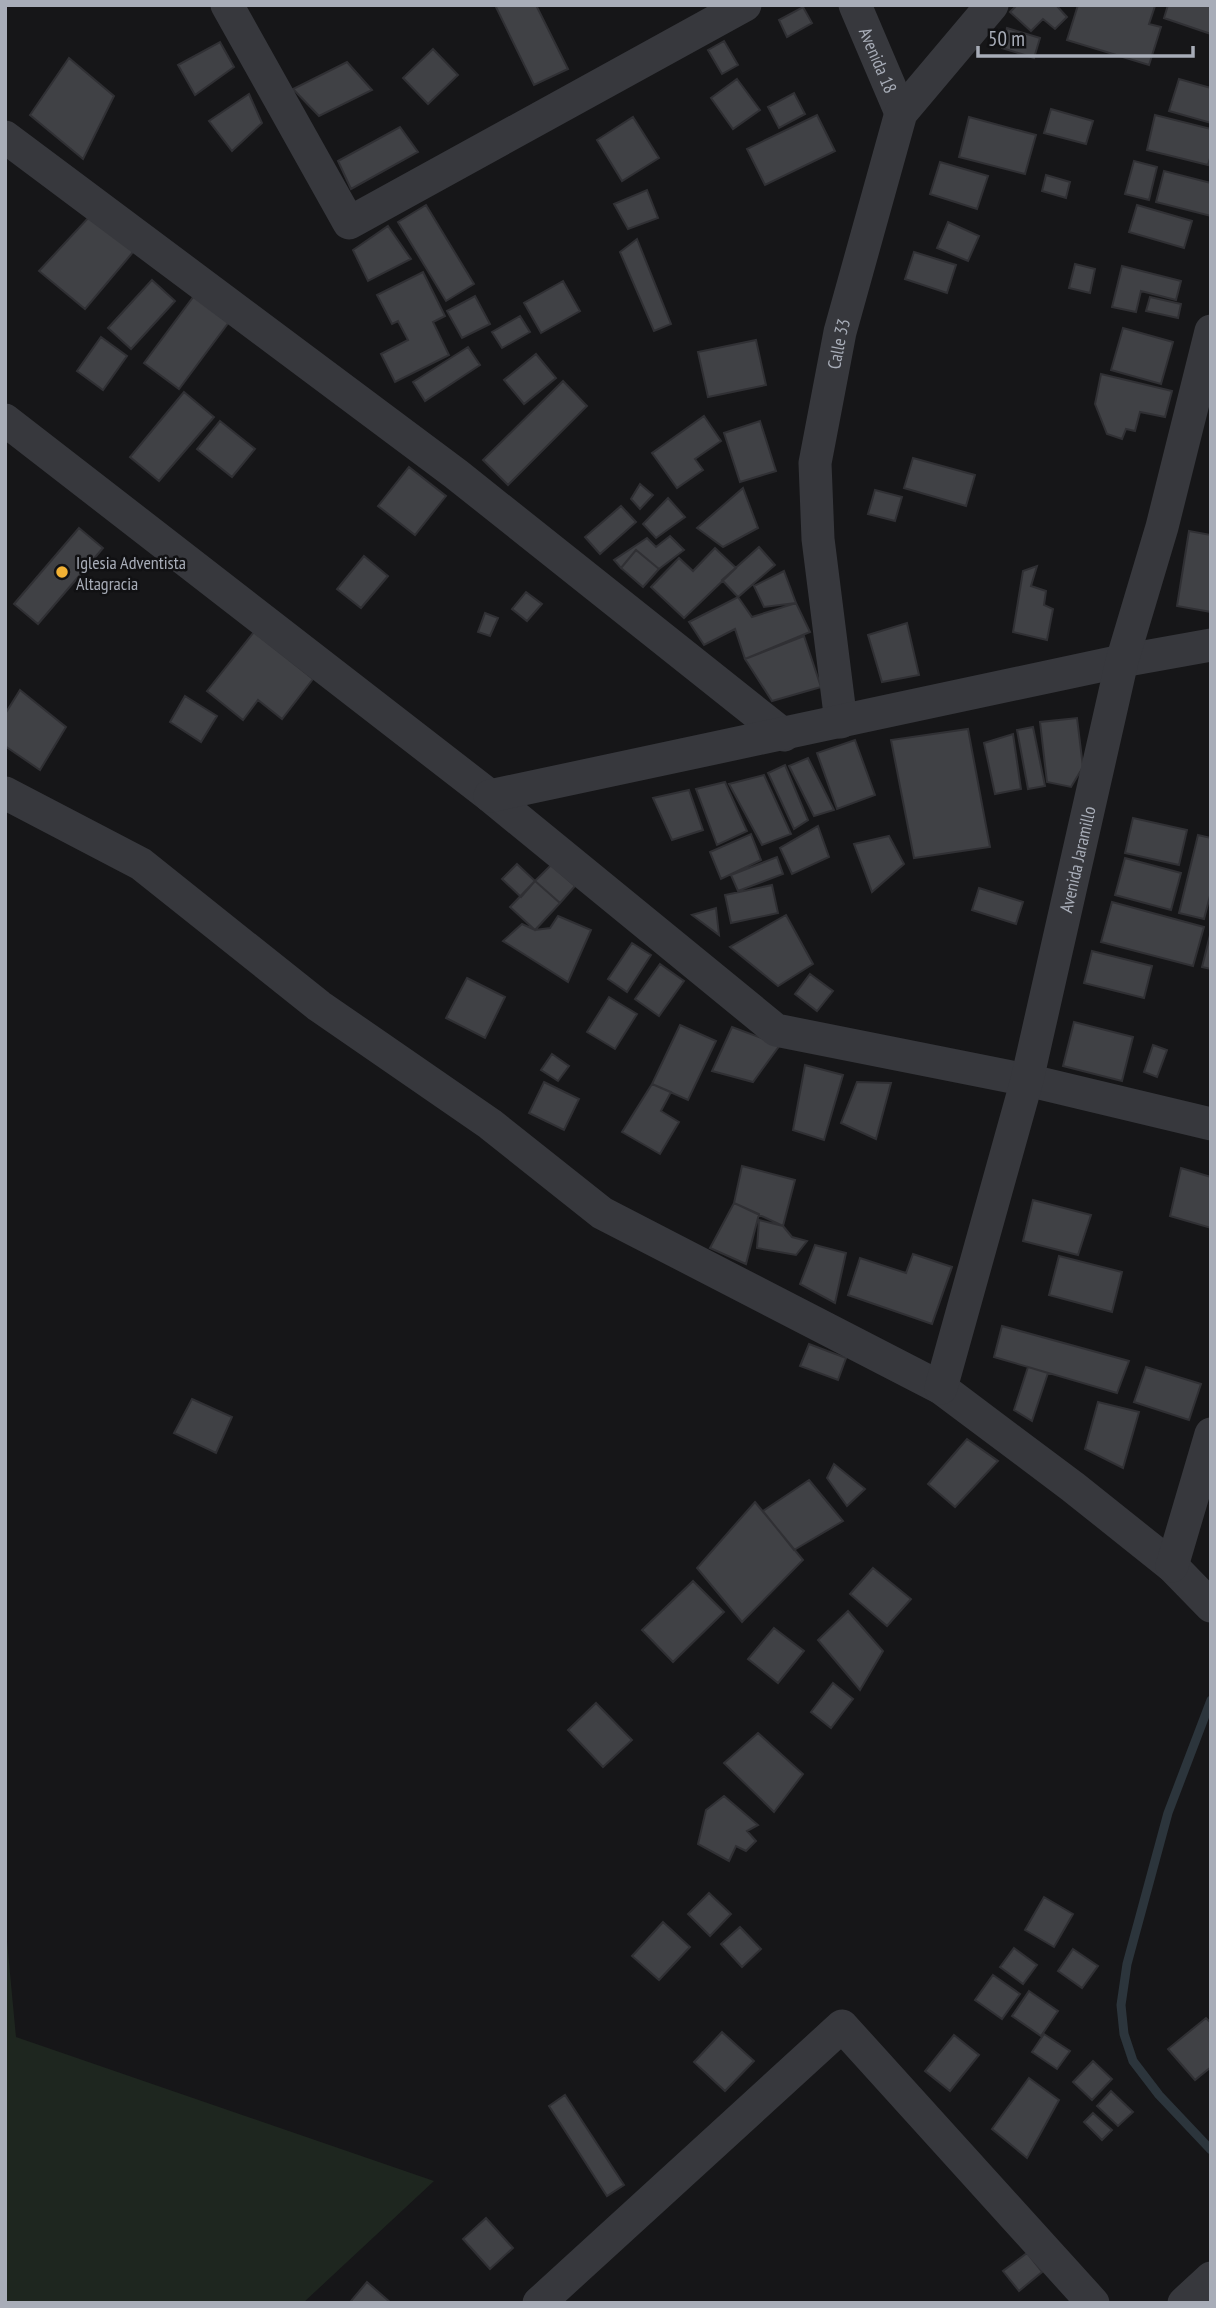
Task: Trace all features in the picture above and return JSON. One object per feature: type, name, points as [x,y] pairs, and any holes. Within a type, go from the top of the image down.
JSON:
[{"type":"street","points":[[227,5],[349,223],[745,5]]},
{"type":"street","name":"Avenida 18","points":[[855,5],[901,113]]},
{"type":"street","name":"Calle 33","points":[[841,722],[818,539],[815,463],[841,332],[901,113],[992,5]]},
{"type":"street","points":[[5,137],[456,474],[783,735]]},
{"type":"street","name":"Avenida Jaramillo","points":[[941,1388],[1027,1080],[1122,661],[1162,527],[1211,331]]},
{"type":"street","points":[[5,420],[490,796],[776,1030],[1027,1080],[1211,1124]]},
{"type":"street","points":[[490,796],[1122,661],[1211,645]]},
{"type":"street","points":[[5,793],[141,864],[319,1006],[490,1124],[602,1213],[941,1388],[1073,1487],[1172,1566],[1211,1606]]},
{"type":"street","points":[[1172,1566],[1211,1434]]},
{"type":"street","points":[[539,2303],[842,2026],[1093,2303]]},
{"type":"street","points":[[1184,2303],[1211,2278]]},
{"type":"shaded area","points":[[5,1920],[16,2037],[434,2181],[303,2303],[5,2303]]},
{"type":"building","points":[[495,5],[536,5],[568,69],[534,85]]},
{"type":"building","points":[[1017,5],[1056,5],[1067,17],[1055,29],[1043,19],[1031,31],[1010,12]]},
{"type":"building","points":[[1078,5],[1155,6],[1149,24],[1161,27],[1149,65],[1067,40]]},
{"type":"building","points":[[1168,5],[1211,5],[1211,34],[1164,18]]},
{"type":"building","points":[[803,7],[812,23],[787,37],[779,20]]},
{"type":"building","points":[[1007,28],[1040,38],[1034,58],[1002,48]]},
{"type":"building","points":[[724,41],[738,65],[722,74],[708,50]]},
{"type":"building","points":[[220,42],[234,67],[195,95],[178,65]]},
{"type":"building","points":[[433,49],[458,75],[428,104],[403,78]]},
{"type":"building","points":[[69,58],[114,96],[83,159],[30,115]]},
{"type":"building","points":[[347,62],[372,90],[319,116],[293,89]]},
{"type":"building","points":[[737,79],[760,110],[733,129],[711,98]]},
{"type":"building","points":[[1179,79],[1211,88],[1211,123],[1169,111]]},
{"type":"building","points":[[794,93],[805,114],[779,128],[768,107]]},
{"type":"building","points":[[249,94],[262,123],[232,151],[209,121]]},
{"type":"building","points":[[1051,109],[1093,121],[1086,144],[1044,133]]},
{"type":"building","points":[[817,115],[835,151],[765,185],[747,149]]},
{"type":"building","points":[[1155,115],[1211,129],[1211,155],[1208,165],[1147,150]]},
{"type":"building","points":[[633,117],[659,158],[622,181],[597,140]]},
{"type":"building","points":[[969,117],[1036,135],[1025,174],[959,157]]},
{"type":"building","points":[[400,127],[418,152],[351,189],[338,161]]},
{"type":"building","points":[[1134,161],[1157,167],[1149,200],[1125,194]]},
{"type":"building","points":[[940,162],[988,176],[977,209],[930,194]]},
{"type":"building","points":[[1164,171],[1211,183],[1211,216],[1156,202]]},
{"type":"building","points":[[1046,175],[1070,182],[1066,198],[1042,191]]},
{"type":"building","points":[[647,190],[658,218],[628,229],[614,204]]},
{"type":"building","points":[[426,205],[474,284],[446,301],[398,222]]},
{"type":"building","points":[[1137,205],[1192,221],[1184,248],[1129,232]]},
{"type":"building","points":[[89,217],[134,251],[85,309],[39,271]]},
{"type":"building","points":[[948,222],[979,236],[968,261],[937,248]]},
{"type":"building","points":[[388,226],[411,259],[368,281],[353,250]]},
{"type":"building","points":[[637,239],[671,324],[654,331],[620,252]]},
{"type":"building","points":[[914,252],[956,265],[947,293],[905,279]]},
{"type":"building","points":[[1075,264],[1095,269],[1090,293],[1069,288]]},
{"type":"building","points":[[1122,266],[1181,281],[1176,300],[1141,291],[1136,312],[1112,307]]},
{"type":"building","points":[[423,272],[445,316],[433,322],[449,355],[395,382],[381,354],[408,340],[398,321],[392,324],[377,295]]},
{"type":"building","points":[[152,280],[175,301],[131,349],[108,328]]},
{"type":"building","points":[[563,281],[580,311],[541,333],[524,303]]},
{"type":"building","points":[[194,296],[229,322],[179,389],[144,363]]},
{"type":"building","points":[[475,296],[490,324],[462,338],[447,311]]},
{"type":"building","points":[[1150,297],[1181,304],[1178,318],[1146,311]]},
{"type":"building","points":[[520,316],[530,332],[502,348],[492,332]]},
{"type":"building","points":[[1123,328],[1173,342],[1161,384],[1111,370]]},
{"type":"building","points":[[101,337],[127,356],[103,390],[77,371]]},
{"type":"building","points":[[756,340],[766,385],[708,397],[698,352]]},
{"type":"building","points":[[468,347],[480,365],[425,401],[413,382]]},
{"type":"building","points":[[536,354],[556,378],[524,404],[504,380]]},
{"type":"building","points":[[1101,374],[1172,391],[1165,417],[1140,412],[1135,431],[1126,429],[1122,439],[1107,434],[1095,404]]},
{"type":"building","points":[[563,381],[587,406],[508,485],[483,460]]},
{"type":"building","points":[[184,392],[214,417],[159,481],[130,457]]},
{"type":"building","points":[[704,416],[721,441],[695,459],[703,470],[677,488],[652,453]]},
{"type":"building","points":[[220,421],[255,449],[232,477],[197,449]]},
{"type":"building","points":[[760,421],[776,471],[740,482],[724,433]]},
{"type":"building","points":[[913,458],[975,475],[966,506],[904,488]]},
{"type":"building","points":[[409,467],[446,496],[415,535],[378,506]]},
{"type":"building","points":[[640,484],[653,495],[640,509],[631,499]]},
{"type":"building","points":[[743,488],[758,528],[723,547],[697,528]]},
{"type":"building","points":[[875,490],[902,497],[895,521],[868,514]]},
{"type":"building","points":[[668,498],[685,517],[656,538],[643,524]]},
{"type":"building","points":[[621,506],[636,522],[600,554],[585,537]]},
{"type":"building","points":[[79,528],[103,548],[38,624],[14,604]]},
{"type":"building","points":[[1189,531],[1211,535],[1211,612],[1177,606]]},
{"type":"building","points":[[670,536],[684,550],[659,569],[636,550],[621,568],[614,560],[647,538],[656,547]]},
{"type":"building","points":[[759,547],[775,565],[738,597],[722,580]]},
{"type":"building","points":[[715,548],[736,568],[684,618],[651,587],[679,558],[693,571]]},
{"type":"building","points":[[636,550],[659,569],[643,587],[621,568]]},
{"type":"building","points":[[364,556],[388,576],[361,608],[337,589]]},
{"type":"building","points":[[1037,566],[1031,586],[1046,591],[1044,605],[1053,609],[1047,640],[1013,632],[1023,571]]},
{"type":"building","points":[[784,571],[796,603],[764,607],[754,586]]},
{"type":"building","points":[[526,592],[542,604],[527,621],[512,609]]},
{"type":"building","points":[[738,597],[752,617],[796,603],[810,632],[745,659],[735,629],[704,645],[689,622]]},
{"type":"building","points":[[485,613],[498,618],[490,636],[478,632]]},
{"type":"building","points":[[907,623],[919,675],[882,682],[868,635]]},
{"type":"building","points":[[254,632],[313,679],[282,719],[258,700],[243,720],[207,691]]},
{"type":"building","points":[[804,636],[821,687],[772,701],[745,659]]},
{"type":"building","points":[[20,690],[66,727],[40,770],[5,746],[5,714]]},
{"type":"building","points":[[185,696],[217,716],[201,742],[170,722]]},
{"type":"building","points":[[1077,718],[1083,767],[1071,787],[1047,782],[1040,722]]},
{"type":"building","points":[[1033,727],[1045,786],[1028,789],[1017,730]]},
{"type":"building","points":[[968,729],[990,847],[914,858],[891,740]]},
{"type":"building","points":[[1013,734],[1021,789],[995,794],[984,743]]},
{"type":"building","points":[[855,740],[875,795],[837,809],[817,753]]},
{"type":"building","points":[[808,758],[834,810],[814,816],[789,766]]},
{"type":"building","points":[[785,765],[808,820],[794,829],[768,773]]},
{"type":"building","points":[[764,775],[791,834],[762,845],[729,784]]},
{"type":"building","points":[[725,782],[747,831],[717,845],[696,789]]},
{"type":"building","points":[[689,790],[703,830],[672,840],[653,798]]},
{"type":"building","points":[[1133,818],[1187,830],[1179,865],[1125,853]]},
{"type":"building","points":[[818,826],[829,857],[792,874],[780,848]]},
{"type":"building","points":[[751,834],[761,860],[721,879],[710,852]]},
{"type":"building","points":[[1198,835],[1211,838],[1211,892],[1204,919],[1179,913]]},
{"type":"building","points":[[889,836],[904,864],[872,892],[854,844]]},
{"type":"building","points":[[777,857],[783,874],[738,891],[731,875]]},
{"type":"building","points":[[1125,858],[1181,873],[1171,910],[1115,895]]},
{"type":"building","points":[[517,864],[535,881],[521,897],[502,879]]},
{"type":"building","points":[[551,865],[575,886],[560,903],[535,881]]},
{"type":"building","points":[[535,881],[560,903],[535,930],[510,907]]},
{"type":"building","points":[[772,885],[778,913],[731,923],[725,895]]},
{"type":"building","points":[[979,888],[1023,902],[1016,924],[972,910]]},
{"type":"building","points":[[1112,902],[1204,927],[1193,966],[1101,942]]},
{"type":"building","points":[[716,908],[719,935],[692,915]]},
{"type":"building","points":[[786,915],[813,964],[778,986],[730,947]]},
{"type":"building","points":[[558,916],[591,930],[568,982],[503,941],[522,924],[535,930],[550,928]]},
{"type":"building","points":[[1211,931],[1211,969],[1202,967]]},
{"type":"building","points":[[632,943],[651,955],[627,992],[608,979]]},
{"type":"building","points":[[1092,951],[1152,966],[1144,998],[1084,983]]},
{"type":"building","points":[[660,964],[684,981],[659,1016],[635,999]]},
{"type":"building","points":[[810,974],[833,991],[817,1011],[795,994]]},
{"type":"building","points":[[467,978],[505,997],[485,1038],[446,1018]]},
{"type":"building","points":[[609,997],[637,1014],[615,1049],[587,1032]]},
{"type":"building","points":[[1074,1022],[1133,1037],[1122,1081],[1063,1066]]},
{"type":"building","points":[[680,1025],[716,1041],[688,1100],[652,1084]]},
{"type":"building","points":[[732,1027],[780,1045],[753,1082],[712,1071]]},
{"type":"building","points":[[1153,1045],[1167,1050],[1157,1077],[1144,1072]]},
{"type":"building","points":[[552,1054],[569,1066],[558,1081],[541,1070]]},
{"type":"building","points":[[805,1065],[843,1075],[824,1140],[793,1130]]},
{"type":"building","points":[[544,1082],[579,1099],[564,1130],[529,1113]]},
{"type":"building","points":[[857,1082],[891,1083],[876,1139],[841,1123]]},
{"type":"building","points":[[652,1084],[671,1092],[661,1111],[679,1122],[660,1154],[622,1132]]},
{"type":"building","points":[[742,1166],[795,1180],[783,1226],[734,1203]]},
{"type":"building","points":[[1181,1168],[1211,1177],[1211,1228],[1170,1216]]},
{"type":"building","points":[[1033,1200],[1091,1215],[1078,1255],[1023,1241]]},
{"type":"building","points":[[734,1203],[759,1214],[746,1264],[710,1248]]},
{"type":"building","points":[[759,1220],[783,1226],[792,1237],[807,1241],[796,1255],[757,1248]]},
{"type":"building","points":[[815,1245],[846,1253],[835,1303],[800,1284]]},
{"type":"building","points":[[913,1254],[952,1267],[932,1324],[848,1295],[860,1258],[906,1273]]},
{"type":"building","points":[[1059,1256],[1122,1272],[1112,1312],[1049,1295]]},
{"type":"building","points":[[1002,1326],[1129,1361],[1117,1393],[994,1357]]},
{"type":"building","points":[[809,1344],[846,1358],[838,1380],[800,1366]]},
{"type":"building","points":[[1028,1367],[1048,1373],[1032,1421],[1014,1410]]},
{"type":"building","points":[[1146,1367],[1201,1384],[1189,1420],[1134,1402]]},
{"type":"building","points":[[192,1399],[232,1417],[216,1453],[174,1433]]},
{"type":"building","points":[[1098,1402],[1139,1412],[1123,1468],[1085,1449]]},
{"type":"building","points":[[967,1439],[998,1461],[955,1507],[928,1484]]},
{"type":"building","points":[[834,1464],[865,1489],[847,1506],[827,1478]]},
{"type":"building","points":[[809,1480],[843,1521],[794,1550],[763,1511]]},
{"type":"building","points":[[755,1502],[803,1560],[742,1622],[697,1568]]},
{"type":"building","points":[[873,1568],[911,1599],[887,1626],[850,1594]]},
{"type":"building","points":[[693,1581],[724,1612],[673,1662],[642,1630]]},
{"type":"building","points":[[848,1611],[883,1651],[860,1690],[818,1640]]},
{"type":"building","points":[[774,1628],[804,1651],[778,1683],[748,1659]]},
{"type":"building","points":[[833,1683],[853,1699],[831,1728],[811,1712]]},
{"type":"building","points":[[596,1703],[632,1740],[603,1767],[568,1730]]},
{"type":"building","points":[[758,1733],[803,1774],[774,1812],[724,1763]]},
{"type":"building","points":[[724,1796],[758,1825],[747,1831],[756,1841],[746,1851],[736,1846],[729,1861],[698,1844],[706,1810]]},
{"type":"building","points":[[709,1893],[731,1914],[710,1936],[688,1914]]},
{"type":"building","points":[[1044,1897],[1073,1914],[1054,1947],[1025,1930]]},
{"type":"building","points":[[663,1922],[690,1947],[659,1980],[632,1956]]},
{"type":"building","points":[[740,1927],[761,1949],[742,1967],[721,1944]]},
{"type":"building","points":[[1014,1948],[1037,1965],[1023,1984],[1000,1967]]},
{"type":"building","points":[[1073,1949],[1098,1966],[1082,1988],[1058,1971]]},
{"type":"building","points":[[993,1975],[1020,1994],[1002,2019],[975,2000]]},
{"type":"building","points":[[1029,1991],[1058,2011],[1041,2036],[1012,2016]]},
{"type":"building","points":[[1206,2018],[1211,2023],[1211,2067],[1195,2080],[1168,2049]]},
{"type":"building","points":[[722,2032],[754,2061],[725,2091],[694,2062]]},
{"type":"building","points":[[1044,2034],[1070,2051],[1057,2069],[1032,2052]]},
{"type":"building","points":[[954,2035],[979,2055],[950,2091],[925,2071]]},
{"type":"building","points":[[1093,2061],[1112,2079],[1092,2100],[1073,2082]]},
{"type":"building","points":[[1029,2078],[1059,2100],[1027,2158],[992,2129]]},
{"type":"building","points":[[1111,2091],[1133,2112],[1118,2126],[1097,2106]]},
{"type":"building","points":[[565,2095],[624,2185],[607,2196],[549,2106]]},
{"type":"building","points":[[1093,2113],[1112,2130],[1102,2140],[1084,2122]]},
{"type":"building","points":[[486,2218],[513,2248],[490,2269],[463,2239]]},
{"type":"building","points":[[1027,2253],[1042,2272],[1019,2291],[1003,2271]]},
{"type":"building","points":[[367,2282],[391,2303],[351,2301]]},
{"type":"waterway","points":[[1211,1700],[1168,1813],[1127,1964],[1121,2005],[1124,2034],[1133,2061],[1159,2095],[1211,2150]]},
{"type":"place","name":"Iglesia Adventista Altagracia","points":[[62,572]]}]
